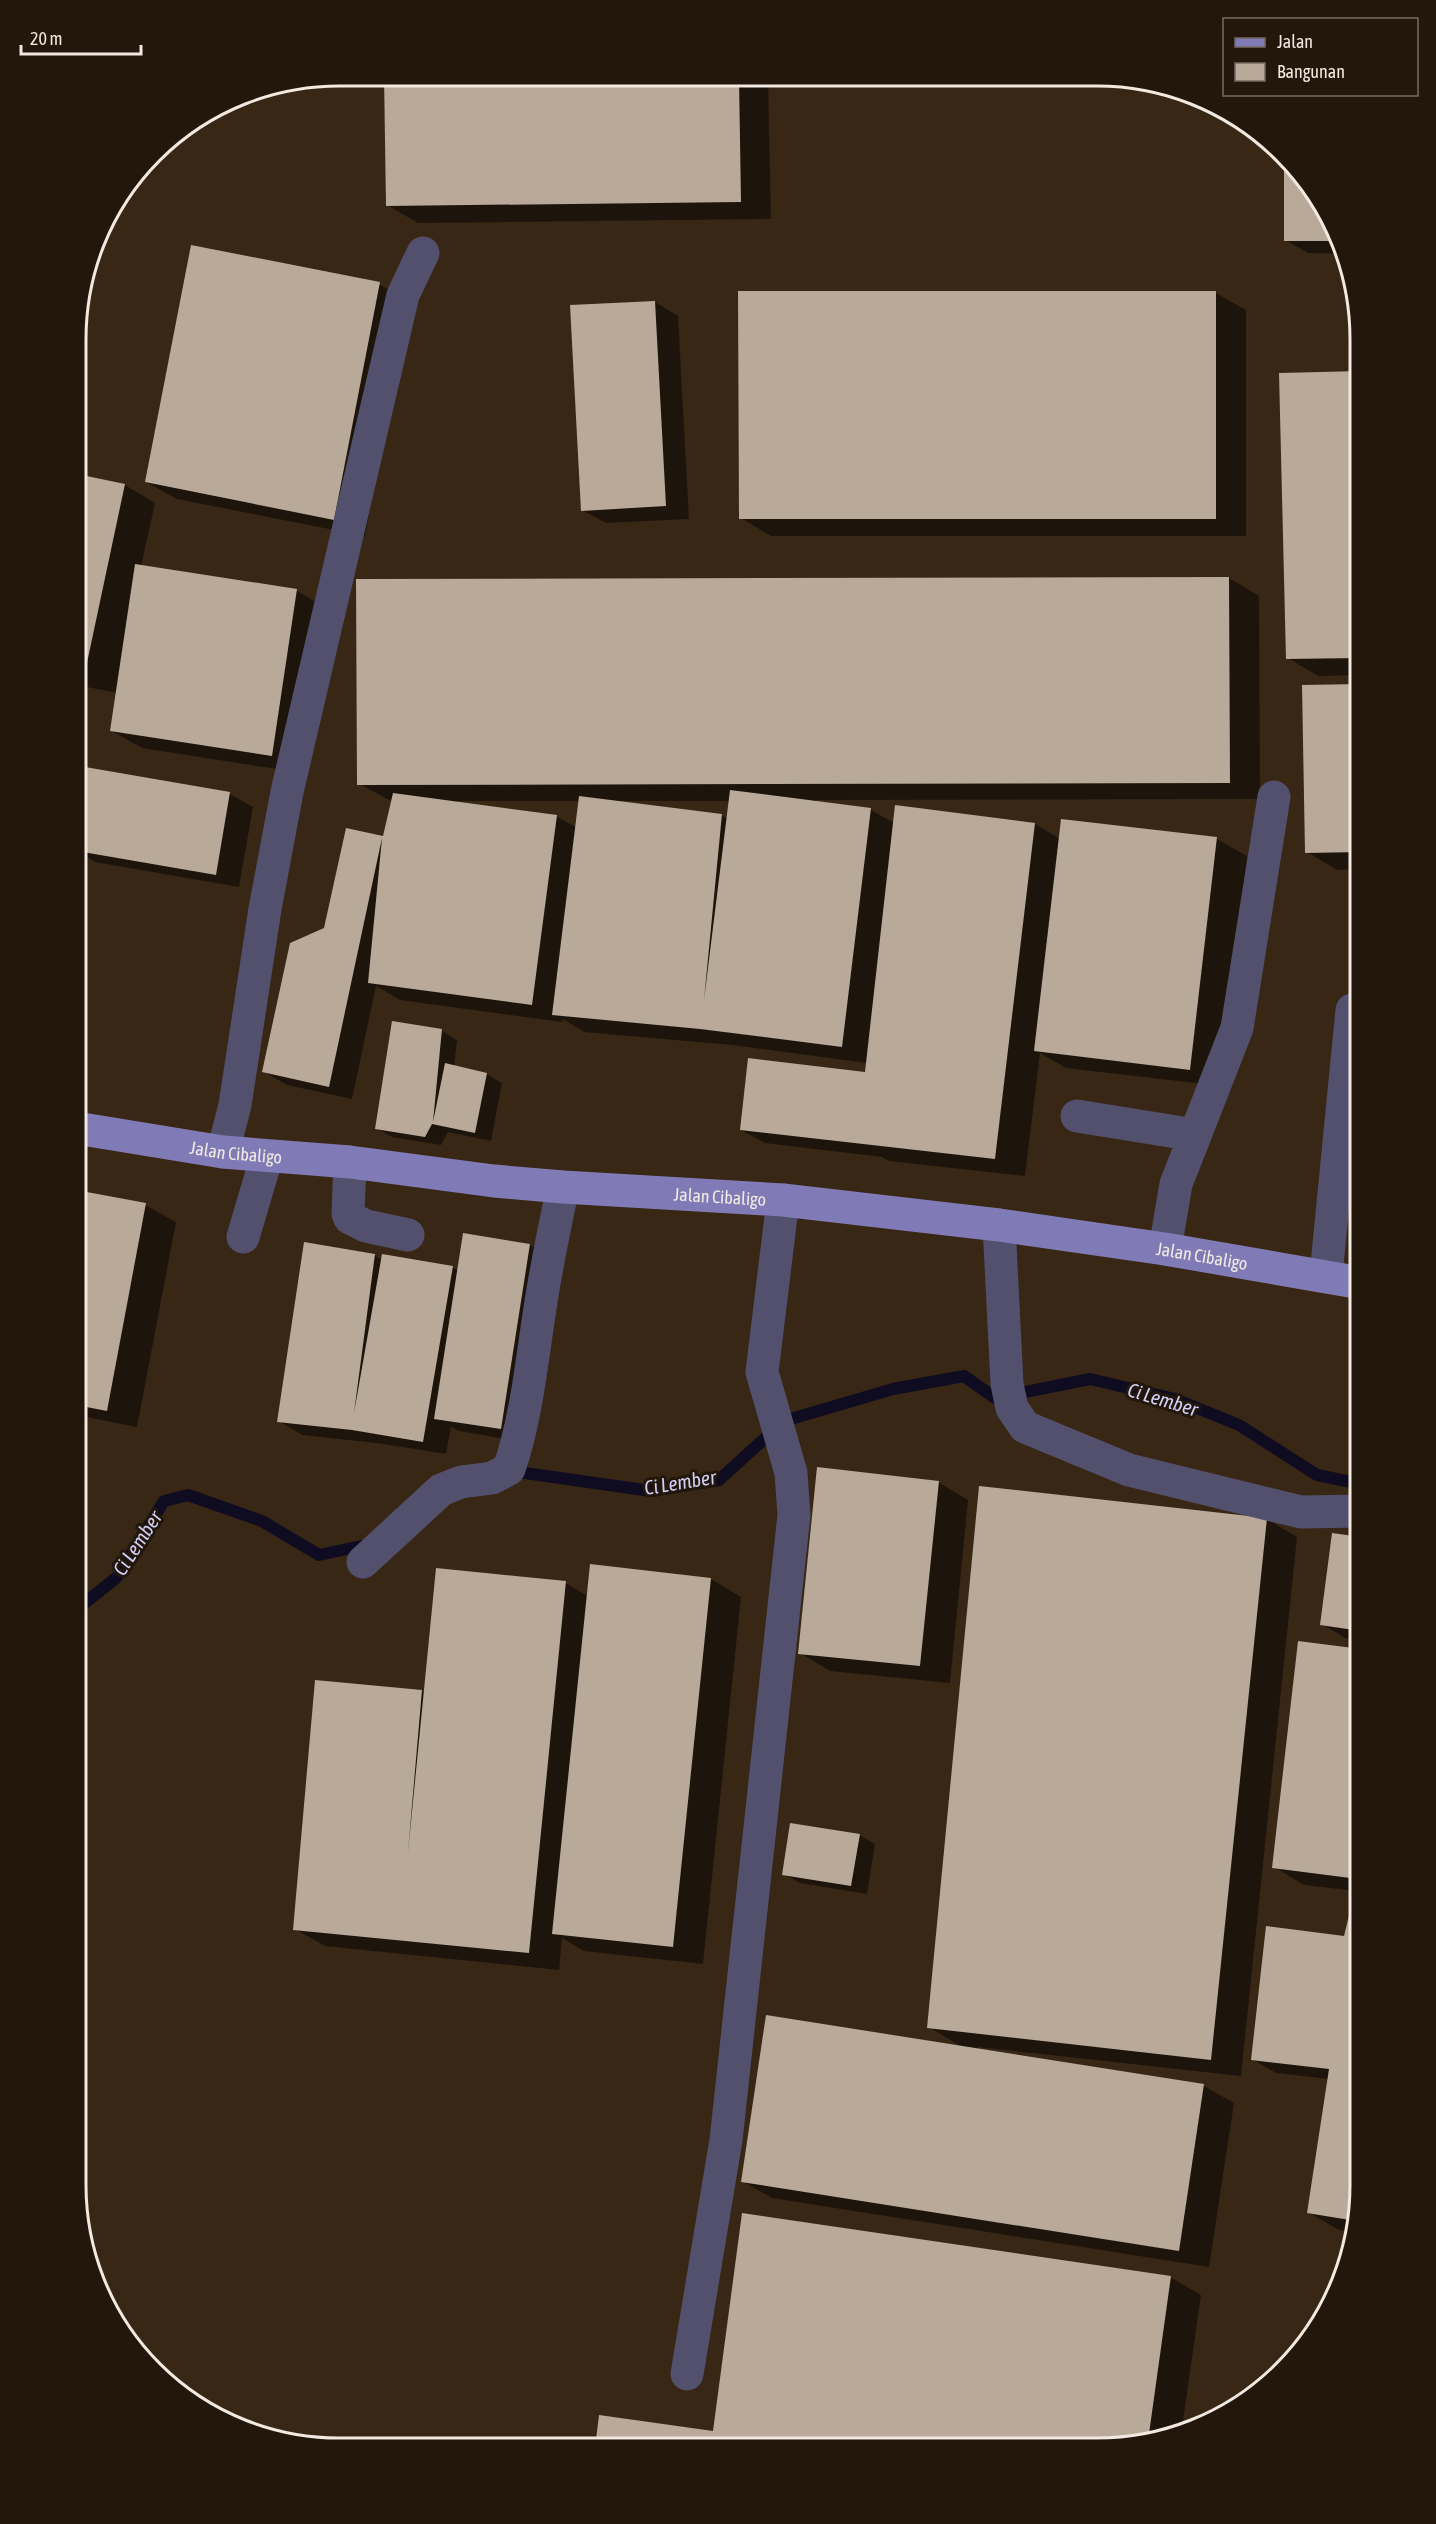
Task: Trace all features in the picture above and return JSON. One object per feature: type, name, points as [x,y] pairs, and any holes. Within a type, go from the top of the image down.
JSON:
[{"type":"main road","name":"Jalan Cibaligo","points":[[86,1130],[224,1152],[350,1162],[494,1181],[562,1188],[783,1200],[999,1225],[1165,1249],[1351,1280]]},
{"type":"street","points":[[224,1152],[235,1105],[264,909],[287,792],[403,295],[423,253]]},
{"type":"street","points":[[1165,1249],[1176,1184],[1237,1028],[1274,797]]},
{"type":"street","points":[[1326,1275],[1351,1020]]},
{"type":"street","points":[[1077,1116],[1195,1135]]},
{"type":"street","points":[[243,1237],[267,1156]]},
{"type":"street","points":[[350,1162],[348,1214],[350,1218],[366,1226],[408,1235]]},
{"type":"street","points":[[363,1562],[441,1490],[461,1482],[492,1478],[509,1469],[516,1450],[529,1387],[539,1313],[562,1188]]},
{"type":"street","points":[[687,2374],[726,2140],[794,1515],[791,1473],[762,1372],[783,1200]]},
{"type":"street","points":[[999,1225],[1006,1384],[1012,1408],[1025,1427],[1129,1470],[1301,1512],[1351,1511]]},
{"type":"shaded area","points":[[322,86],[1114,86],[1147,90],[1179,99],[1224,119],[1264,148],[1288,172],[1308,198],[1317,212],[1337,257],[1346,289],[1351,338],[1350,2202],[1346,2235],[1337,2267],[1317,2312],[1298,2340],[1264,2376],[1238,2396],[1224,2405],[1179,2425],[1147,2434],[1114,2438],[322,2438],[289,2434],[257,2425],[212,2405],[172,2376],[148,2352],[128,2326],[119,2312],[99,2267],[90,2235],[86,2202],[86,322],[90,289],[105,242],[119,212],[148,172],[184,138],[212,119],[257,99]]},
{"type":"building","points":[[384,86],[739,86],[741,202],[386,206]]},
{"type":"building","points":[[1284,168],[1317,212],[1331,241],[1284,241]]},
{"type":"building","points":[[191,245],[380,282],[334,520],[145,482]]},
{"type":"building","points":[[738,291],[1216,291],[1216,519],[739,519]]},
{"type":"building","points":[[655,301],[666,506],[581,511],[570,305]]},
{"type":"building","points":[[1351,371],[1351,658],[1286,659],[1279,373]]},
{"type":"building","points":[[86,476],[125,484],[86,668]]},
{"type":"building","points":[[135,564],[297,589],[272,756],[110,731]]},
{"type":"building","points":[[1229,577],[1230,783],[357,785],[356,579]]},
{"type":"building","points":[[1351,684],[1351,852],[1305,853],[1302,685]]},
{"type":"building","points":[[86,767],[230,792],[216,875],[86,853]]},
{"type":"building","points":[[730,790],[871,808],[842,1047],[700,1029],[552,1015],[579,796],[722,814],[704,1000]]},
{"type":"building","points":[[393,793],[557,815],[532,1005],[368,983],[382,838],[329,1087],[262,1072],[290,943],[324,928],[346,828],[383,836]]},
{"type":"building","points":[[895,805],[1035,823],[995,1159],[740,1130],[748,1058],[865,1072]]},
{"type":"building","points":[[1061,819],[1217,837],[1190,1070],[1034,1051]]},
{"type":"building","points":[[392,1021],[442,1029],[433,1122],[445,1063],[487,1073],[475,1133],[432,1124],[425,1137],[375,1129]]},
{"type":"building","points":[[86,1192],[146,1203],[107,1411],[86,1407]]},
{"type":"building","points":[[463,1233],[530,1244],[501,1429],[434,1419]]},
{"type":"building","points":[[304,1242],[375,1254],[354,1413],[382,1254],[453,1266],[423,1442],[352,1430],[277,1422]]},
{"type":"building","points":[[817,1467],[939,1481],[920,1666],[798,1654]]},
{"type":"building","points":[[979,1486],[1267,1518],[1211,2060],[927,2028]]},
{"type":"building","points":[[1332,1533],[1351,1536],[1351,1630],[1320,1625]]},
{"type":"building","points":[[590,1564],[711,1578],[673,1947],[552,1934]]},
{"type":"building","points":[[436,1568],[566,1581],[529,1953],[293,1930],[315,1680],[422,1690],[408,1852]]},
{"type":"building","points":[[1298,1641],[1351,1648],[1351,1878],[1272,1868]]},
{"type":"building","points":[[790,1823],[860,1834],[851,1886],[782,1875]]},
{"type":"building","points":[[1351,1908],[1351,2186],[1348,2220],[1307,2213],[1329,2069],[1251,2060],[1266,1926],[1344,1936]]},
{"type":"building","points":[[766,2015],[1204,2084],[1179,2251],[741,2182]]},
{"type":"building","points":[[742,2213],[1171,2276],[1149,2433],[1114,2438],[596,2438],[599,2415],[713,2431]]},
{"type":"waterway","name":"Ci Lember","points":[[511,1471],[651,1491],[719,1480],[784,1421],[893,1389],[964,1376],[995,1398],[1090,1379],[1175,1399],[1239,1425],[1317,1475],[1351,1482]]},
{"type":"waterway","name":"Ci Lember","points":[[86,1602],[116,1578],[164,1501],[188,1495],[262,1521],[319,1555],[371,1544]]}]
